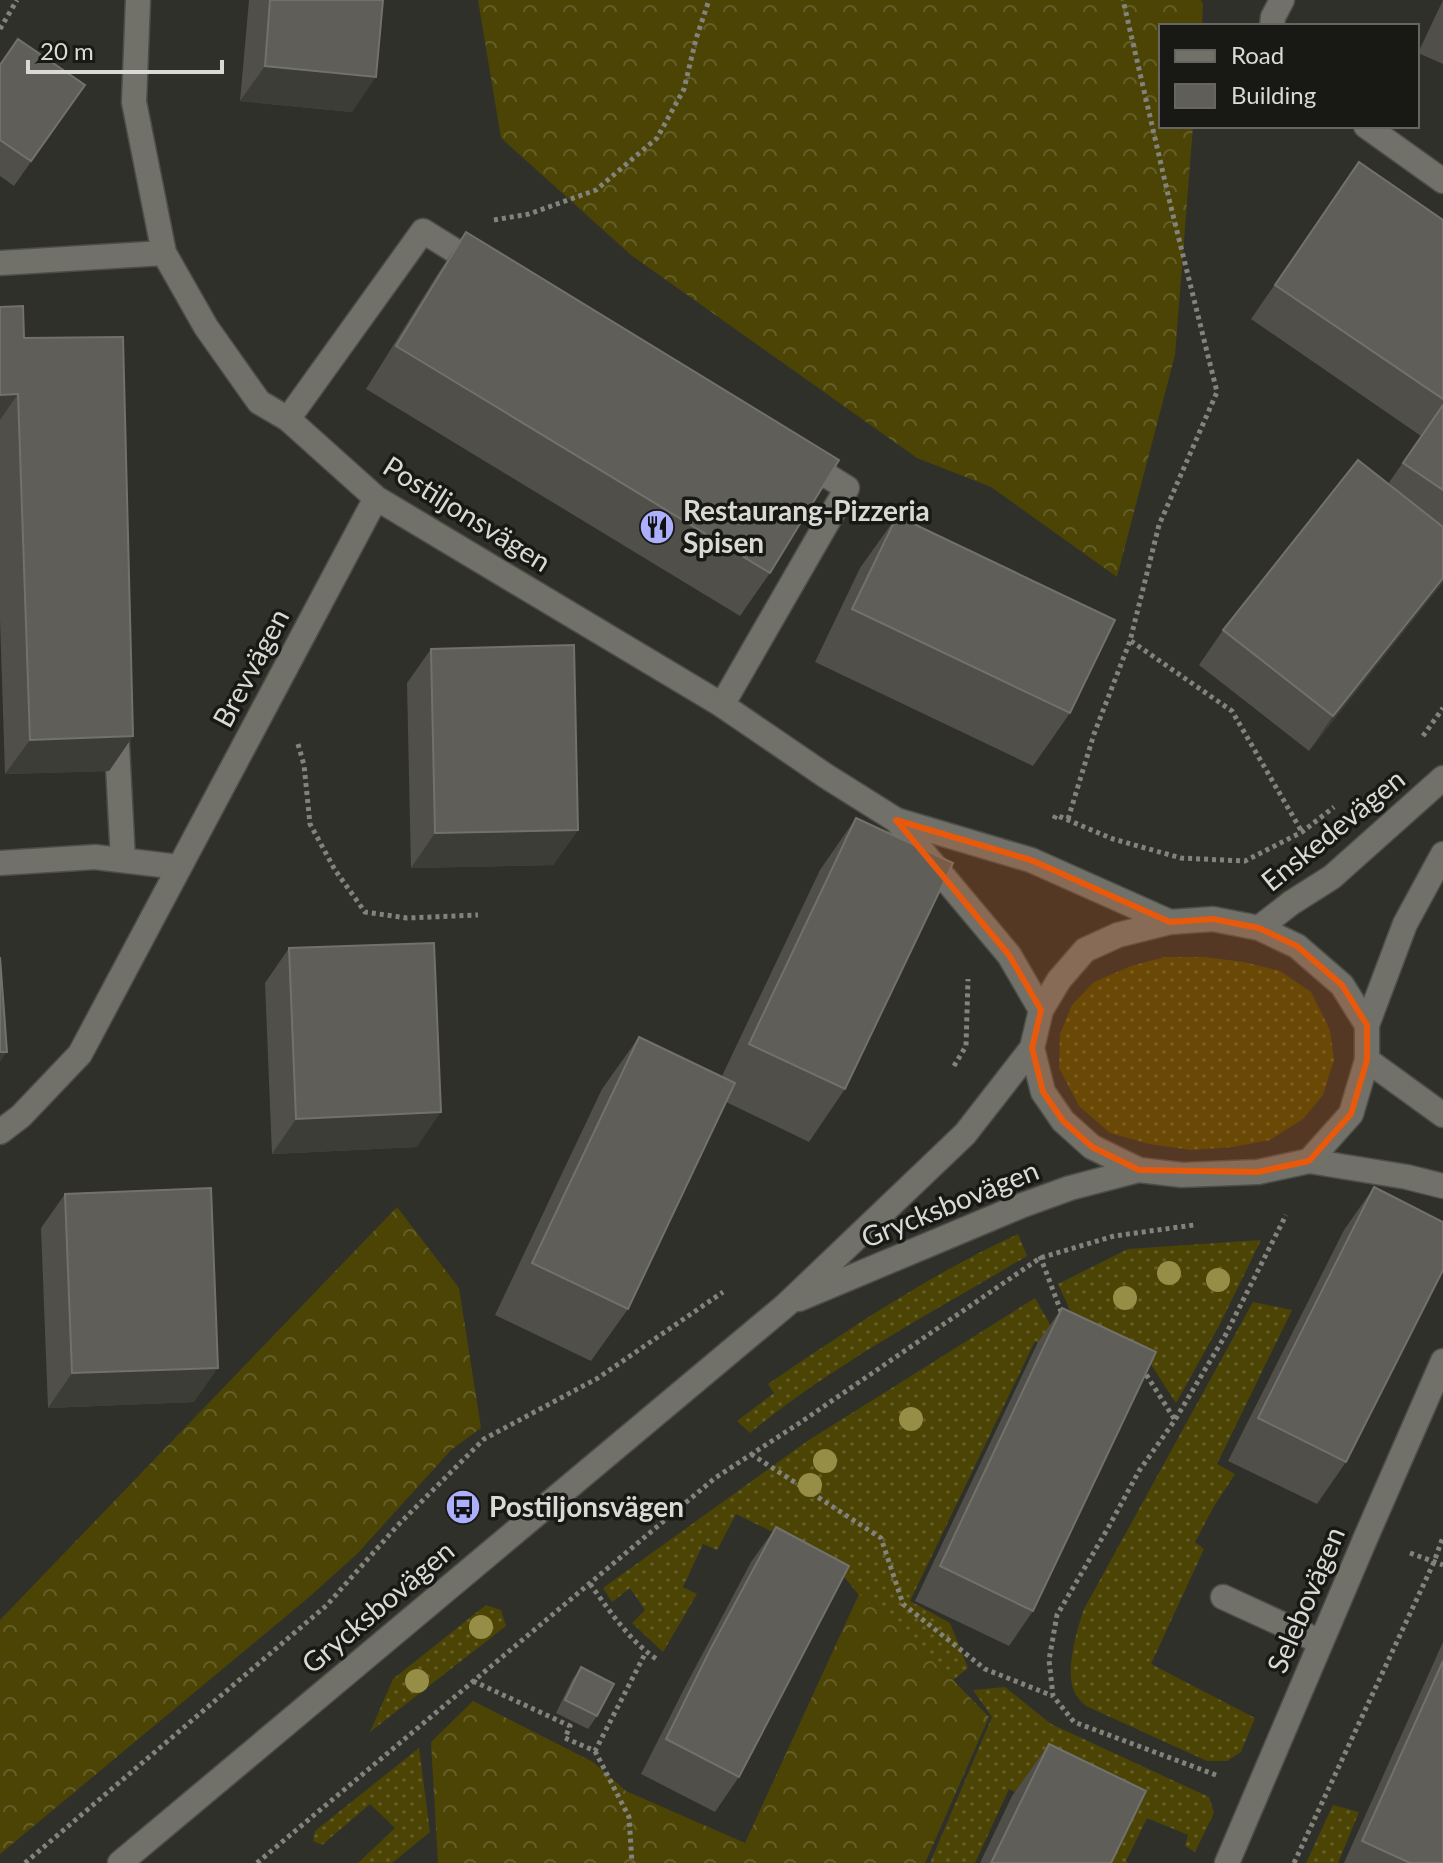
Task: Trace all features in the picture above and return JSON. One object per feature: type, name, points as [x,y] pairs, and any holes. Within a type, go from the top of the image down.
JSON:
[{"type":"street","name":"Postiljonsvägen","points":[[138,0],[134,102],[164,253],[206,327],[259,402],[288,419],[376,498],[722,705],[896,820],[1031,860],[1170,922]]},
{"type":"street","points":[[1272,24],[1282,0]]},
{"type":"street","points":[[1369,128],[1443,181]]},
{"type":"street","points":[[288,419],[423,231],[505,281]]},
{"type":"street","points":[[0,263],[164,253]]},
{"type":"street","points":[[722,705],[847,488],[779,446]]},
{"type":"street","name":"Brevvägen","points":[[0,1132],[21,1116],[80,1054],[376,498]]},
{"type":"street","points":[[115,706],[123,860]]},
{"type":"street","name":"Enskedevägen","points":[[1259,928],[1332,877],[1443,778]]},
{"type":"street","name":"Postiljonsvägen","points":[[896,820],[1009,955],[1041,1010]]},
{"type":"street","points":[[1309,1161],[1351,1114],[1367,1060],[1367,1025],[1405,924],[1443,854]]},
{"type":"street","points":[[0,863],[95,857],[179,867]]},
{"type":"street","name":"Enskedevägen","points":[[1309,1161],[1258,1172],[1182,1175],[1139,1170],[1092,1147],[1063,1121],[1043,1092],[1032,1048],[1041,1010],[1059,980],[1085,950],[1118,935],[1170,922],[1213,919],[1259,928],[1297,946],[1342,985],[1367,1025]]},
{"type":"street","name":"Grycksbovägen","points":[[120,1863],[786,1305],[965,1134],[1032,1048]]},
{"type":"street","points":[[1367,1060],[1443,1115]]},
{"type":"street","points":[[1309,1161],[1443,1186]]},
{"type":"street","name":"Grycksbovägen","points":[[786,1305],[1023,1205],[1070,1188],[1139,1170]]},
{"type":"street","name":"Selebovägen","points":[[1227,1863],[1443,1361]]},
{"type":"street","points":[[1223,1597],[1321,1642]]},
{"type":"path","points":[[0,29],[17,0]]},
{"type":"path","points":[[423,231],[529,214],[596,190],[657,138],[684,89],[709,0]]},
{"type":"path","points":[[1068,819],[1094,734],[1130,641],[1159,525],[1217,392],[1123,0]]},
{"type":"path","points":[[1130,641],[1232,711],[1302,832]]},
{"type":"path","points":[[280,678],[304,765],[310,824],[335,870],[365,912],[407,918],[478,915]]},
{"type":"path","points":[[1272,1217],[1297,1214]]},
{"type":"path","points":[[1053,1696],[1049,1660],[1057,1615],[1139,1471],[1175,1420],[1225,1336],[1286,1215]]},
{"type":"path","points":[[257,1863],[715,1478],[1040,1258],[1114,1236],[1202,1224]]},
{"type":"path","points":[[1040,1258],[1064,1318]]},
{"type":"path","points":[[25,1863],[327,1605],[397,1526],[484,1439],[598,1378],[724,1291]]},
{"type":"path","points":[[1139,1364],[1175,1420]]},
{"type":"path","points":[[751,1454],[881,1538],[903,1604],[985,1669],[1053,1696],[1074,1722],[1258,1791]]},
{"type":"path","points":[[1294,1863],[1443,1537]]},
{"type":"path","points":[[590,1584],[633,1640],[658,1660]]},
{"type":"path","points":[[595,1751],[646,1652]]},
{"type":"path","points":[[473,1681],[570,1726],[565,1738],[595,1751],[629,1817],[632,1863]]},
{"type":"highlighted area","points":[[896,820],[1031,860],[1170,922],[1213,919],[1259,928],[1297,946],[1342,985],[1367,1025],[1367,1060],[1351,1114],[1309,1161],[1258,1172],[1139,1170],[1092,1147],[1063,1121],[1043,1092],[1032,1048],[1041,1010],[1009,955]]},
{"type":"green space","points":[[478,0],[1201,0],[1202,24],[1159,24],[1159,128],[1193,128],[1175,355],[1117,577],[991,487],[917,458],[631,255],[501,138]]},
{"type":"green space","points":[[1165,957],[1204,957],[1244,962],[1280,971],[1311,992],[1330,1030],[1334,1060],[1323,1095],[1303,1119],[1270,1140],[1191,1150],[1149,1144],[1110,1133],[1079,1106],[1059,1068],[1060,1034],[1072,1005],[1094,982],[1131,966]]},
{"type":"green space","points":[[397,1207],[459,1288],[481,1428],[451,1450],[357,1554],[308,1598],[0,1854],[0,1620]]},
{"type":"green space","points":[[1018,1234],[1027,1256],[850,1361],[750,1433],[737,1421],[774,1393],[768,1384],[829,1343],[921,1285]]},
{"type":"green space","points":[[1261,1240],[1220,1324],[1176,1403],[1150,1363],[1073,1316],[1058,1284],[1128,1249]]},
{"type":"green space","points":[[1035,1298],[1051,1326],[1129,1383],[1035,1341],[910,1601],[950,1623],[968,1668],[953,1680],[859,1595],[831,1561],[736,1514],[717,1550],[703,1544],[683,1587],[697,1594],[663,1652],[632,1623],[645,1610],[630,1588],[612,1602],[603,1588],[809,1440]]},
{"type":"green space","points":[[1253,1302],[1292,1310],[1217,1464],[1235,1474],[1195,1542],[1204,1549],[1151,1664],[1255,1718],[1241,1752],[1227,1761],[1207,1761],[1086,1706],[1074,1691],[1071,1661],[1084,1609]]},
{"type":"green space","points":[[859,1594],[989,1717],[925,1863],[438,1863],[431,1742],[473,1701],[593,1762],[626,1791],[745,1843]]},
{"type":"green space","points":[[486,1605],[501,1610],[506,1626],[370,1732],[393,1679]]},
{"type":"green space","points":[[1005,1687],[1051,1724],[1209,1797],[1214,1813],[1195,1852],[1185,1846],[1188,1835],[1147,1818],[1126,1861],[1129,1863],[1104,1863],[1113,1841],[1009,1789],[975,1863],[930,1863],[992,1717],[973,1690]]},
{"type":"green space","points":[[419,1748],[430,1832],[392,1863],[358,1863],[395,1828],[370,1804],[322,1845],[313,1841],[315,1831]]},
{"type":"green space","points":[[1333,1805],[1359,1812],[1338,1863],[1306,1863]]},
{"type":"building","points":[[270,0],[383,0],[376,77],[265,66]]},
{"type":"building","points":[[18,39],[85,85],[31,161],[0,140],[0,65]]},
{"type":"building","points":[[1359,162],[1443,220],[1443,399],[1275,285]]},
{"type":"building","points":[[466,232],[839,460],[770,573],[396,346]]},
{"type":"building","points":[[23,306],[24,338],[123,337],[133,736],[30,740],[18,394],[0,395],[0,307]]},
{"type":"building","points":[[1443,405],[1443,490],[1403,463]]},
{"type":"building","points":[[1358,460],[1443,527],[1443,578],[1333,716],[1223,630]]},
{"type":"building","points":[[897,516],[1115,620],[1070,713],[852,609]]},
{"type":"building","points":[[574,645],[578,830],[435,833],[431,649]]},
{"type":"building","points":[[856,818],[953,863],[845,1089],[749,1044]]},
{"type":"building","points":[[434,943],[441,1112],[296,1119],[289,948]]},
{"type":"building","points":[[0,957],[7,1052],[0,1052]]},
{"type":"building","points":[[639,1037],[735,1083],[628,1309],[532,1263]]},
{"type":"building","points":[[1374,1187],[1443,1222],[1443,1270],[1346,1462],[1258,1418]]},
{"type":"building","points":[[211,1188],[218,1368],[72,1373],[65,1194]]},
{"type":"building","points":[[1062,1308],[1156,1352],[1033,1611],[940,1566]]},
{"type":"building","points":[[776,1527],[849,1566],[739,1777],[666,1739]]},
{"type":"building","points":[[1443,1661],[1443,1863],[1410,1863],[1362,1841]]},
{"type":"building","points":[[581,1667],[614,1684],[597,1716],[565,1700]]},
{"type":"building","points":[[1049,1744],[1146,1791],[1111,1863],[991,1863]]},
{"type":"place","name":"Restaurang-Pizzeria Spisen","points":[[657,527]]},
{"type":"place","name":"Postiljonsvägen","points":[[463,1507]]}]
